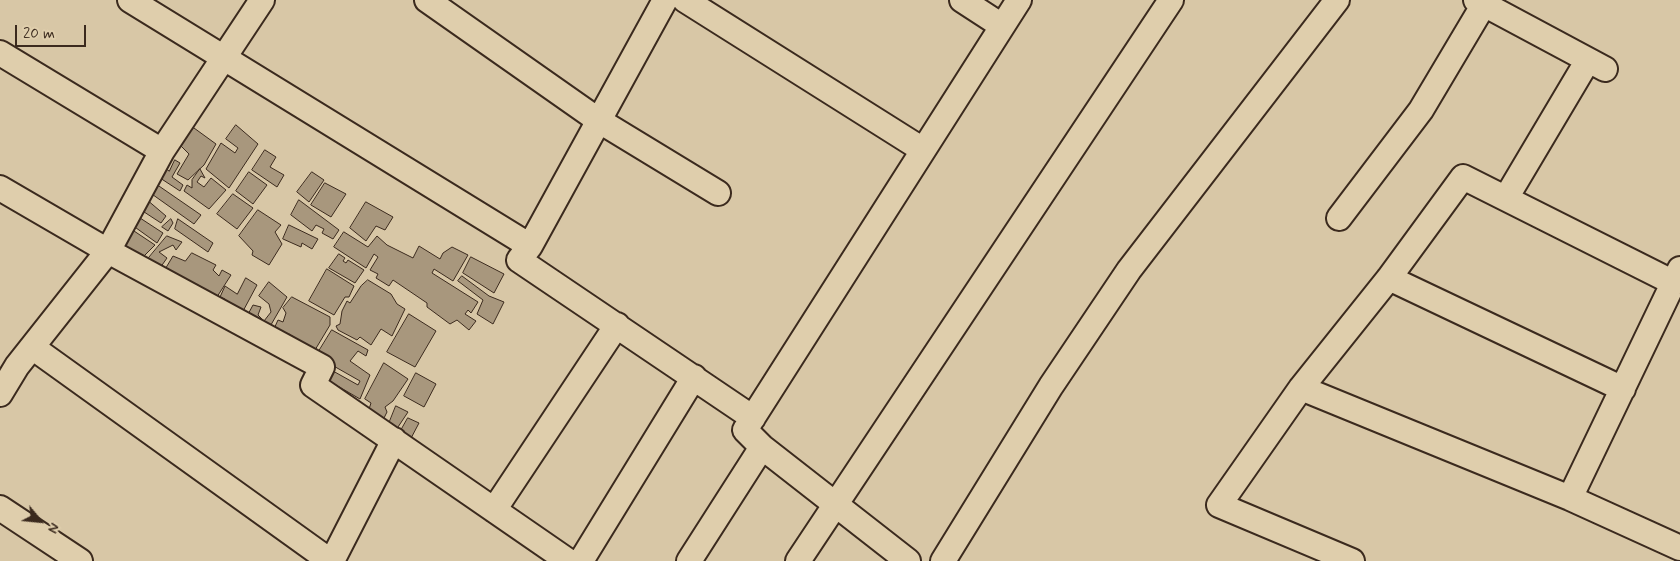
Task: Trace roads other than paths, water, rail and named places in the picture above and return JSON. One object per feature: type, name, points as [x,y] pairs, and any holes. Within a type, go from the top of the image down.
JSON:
[{"type":"street","points":[[130,0],[530,246]]},
{"type":"street","points":[[0,394],[32,346],[108,252],[162,151],[226,58],[262,0]]},
{"type":"street","points":[[427,0],[598,120],[718,193]]},
{"type":"street","points":[[665,0],[530,246],[519,260],[753,418]]},
{"type":"street","points":[[685,0],[924,150]]},
{"type":"street","points":[[962,0],[1002,26]]},
{"type":"street","points":[[908,561],[762,447],[745,430],[1019,0]]},
{"type":"street","points":[[798,561],[1171,0]]},
{"type":"street","points":[[943,561],[1051,386],[1129,270],[1337,0]]},
{"type":"street","points":[[1339,218],[1421,110],[1480,2],[1596,64],[1506,198]]},
{"type":"street","points":[[0,54],[162,151]]},
{"type":"street","points":[[1352,561],[1219,505],[1301,388],[1389,278],[1464,177],[1677,276],[1570,498]]},
{"type":"street","points":[[0,188],[108,252],[322,367],[313,385],[494,510],[559,558]]},
{"type":"street","points":[[1389,278],[1623,389]]},
{"type":"street","points":[[494,510],[617,325]]},
{"type":"street","points":[[32,346],[331,561],[394,440]]},
{"type":"street","points":[[581,561],[694,377]]},
{"type":"street","points":[[1301,388],[1570,498],[1680,548]]},
{"type":"street","points":[[689,561],[762,447]]},
{"type":"street","points":[[0,508],[80,561]]}]
